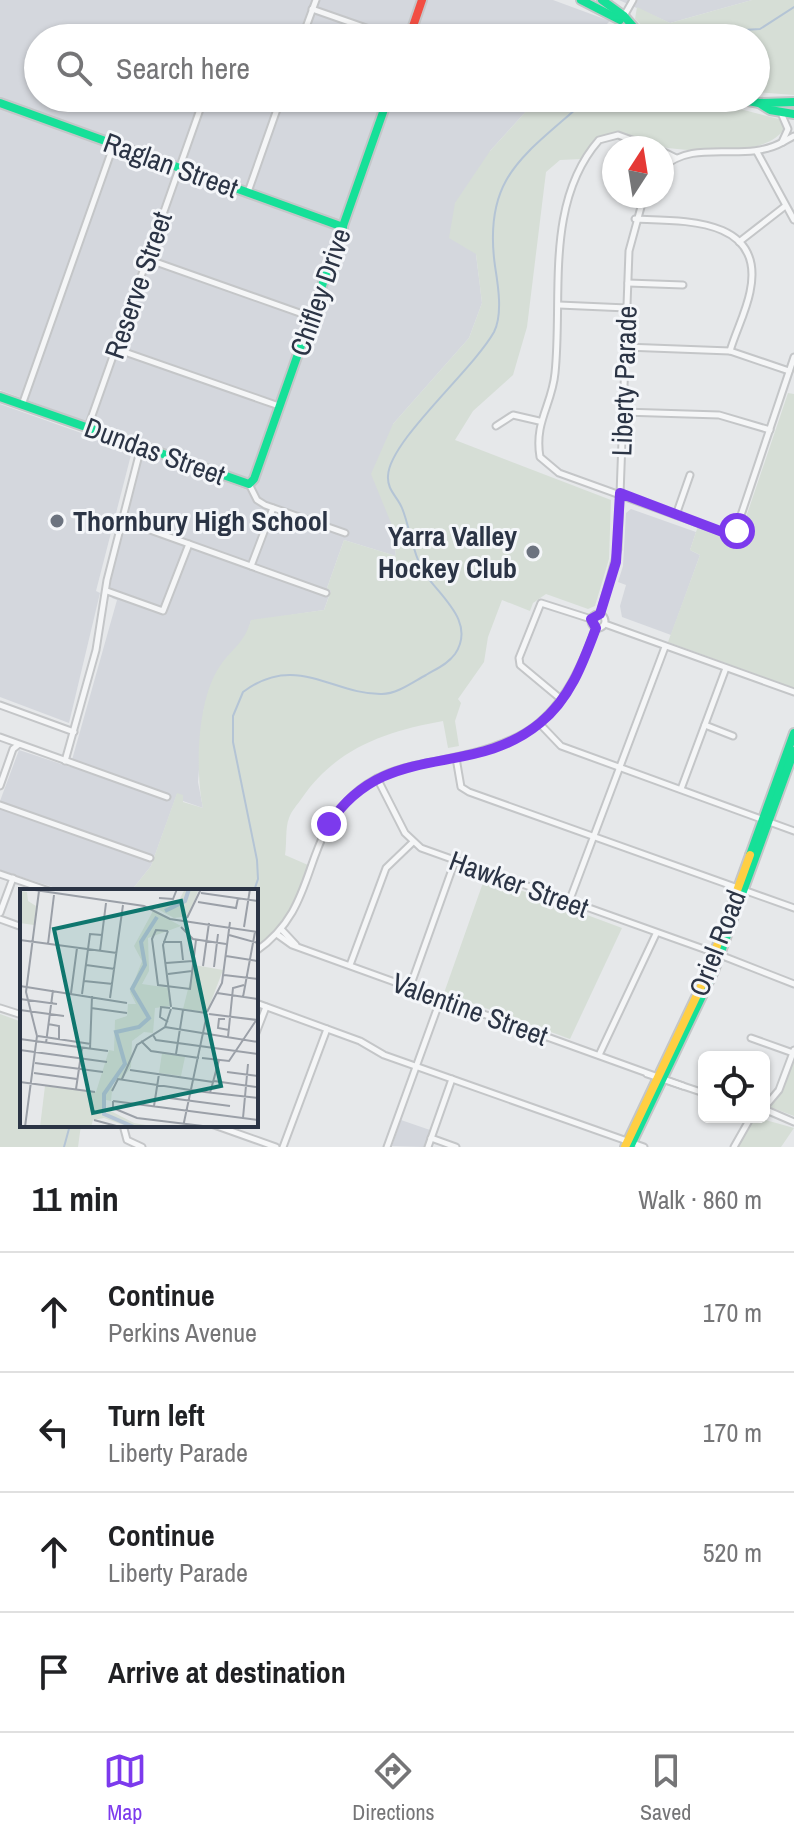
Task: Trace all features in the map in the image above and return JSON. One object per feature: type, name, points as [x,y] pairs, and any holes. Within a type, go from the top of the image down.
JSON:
[{"type":"main road","points":[[414,24],[422,0]]},
{"type":"main road","points":[[581,0],[626,20]]},
{"type":"main road","points":[[602,0],[630,24]]},
{"type":"main road","points":[[770,103],[794,102]]},
{"type":"main road","name":"Raglan Street","points":[[0,103],[24,112]]},
{"type":"main road","points":[[770,107],[794,114]]},
{"type":"main road","name":"Raglan Street","points":[[25,112],[343,227]]},
{"type":"main road","name":"Chifley Drive","points":[[249,484],[254,479],[383,112]]},
{"type":"main road","name":"Dundas Street","points":[[0,397],[249,484]]},
{"type":"main road","name":"Oriel Road","points":[[766,821],[794,733]]},
{"type":"main road","name":"Oriel Road","points":[[630,1145],[717,956],[794,751]]},
{"type":"street","points":[[307,24],[316,0]]},
{"type":"street","points":[[626,20],[633,0]]},
{"type":"street","points":[[312,9],[355,24]]},
{"type":"street","points":[[780,111],[788,129],[783,142]]},
{"type":"street","name":"Reserve Street","points":[[88,427],[199,112]]},
{"type":"street","points":[[248,192],[275,112]]},
{"type":"street","points":[[676,158],[694,152],[757,152],[794,136]]},
{"type":"street","points":[[602,139],[592,148],[573,185],[563,220],[555,375],[539,421],[540,457],[547,467],[728,534],[735,533],[741,523],[794,357]]},
{"type":"street","points":[[22,405],[114,144]]},
{"type":"street","points":[[757,152],[784,207],[794,220]]},
{"type":"street","points":[[739,242],[784,207]]},
{"type":"street","name":"Liberty Parade","points":[[600,614],[616,562],[628,283],[635,219],[639,208]]},
{"type":"street","points":[[635,219],[703,222],[724,230],[739,242],[748,257],[752,279],[730,351]]},
{"type":"street","points":[[147,259],[311,317]]},
{"type":"street","points":[[628,283],[683,285]]},
{"type":"street","points":[[559,305],[627,308]]},
{"type":"street","points":[[625,347],[730,351],[789,371]]},
{"type":"street","points":[[116,349],[279,406]]},
{"type":"street","points":[[784,388],[794,392]]},
{"type":"street","points":[[623,412],[719,415],[770,430]]},
{"type":"street","points":[[496,426],[513,415],[539,421]]},
{"type":"street","points":[[65,761],[141,447]]},
{"type":"street","points":[[676,515],[690,475]]},
{"type":"street","name":"Dundas Street","points":[[249,484],[257,500],[345,533]]},
{"type":"street","points":[[251,566],[273,508]]},
{"type":"street","points":[[122,520],[326,593]]},
{"type":"street","points":[[107,591],[163,611],[189,544]]},
{"type":"street","points":[[562,700],[520,665],[519,658],[537,608],[546,603],[591,619],[596,628]]},
{"type":"street","points":[[591,619],[600,614],[605,624],[794,692]]},
{"type":"street","points":[[258,949],[280,932],[295,912],[329,824],[349,799],[377,778],[410,766],[504,745],[540,724],[562,700],[579,672],[596,628],[605,624]]},
{"type":"street","points":[[569,902],[665,647]]},
{"type":"street","points":[[681,789],[726,668]]},
{"type":"street","points":[[0,705],[74,732]]},
{"type":"street","points":[[540,724],[561,746],[794,831]]},
{"type":"street","points":[[705,725],[733,736]]},
{"type":"street","points":[[0,737],[167,797]]},
{"type":"street","points":[[0,786],[13,749],[18,745]]},
{"type":"street","points":[[456,758],[463,789],[794,908]]},
{"type":"street","name":"Hawker Street","points":[[377,778],[413,842],[455,861],[794,984]]},
{"type":"street","points":[[0,805],[150,858]]},
{"type":"street","points":[[350,965],[383,873],[391,861],[413,842]]},
{"type":"street","points":[[410,987],[455,861]]},
{"type":"street","points":[[0,874],[43,889]]},
{"type":"street","points":[[0,913],[13,878]]},
{"type":"street","points":[[0,919],[20,926]]},
{"type":"street","name":"Valentine Street","points":[[280,932],[297,946],[698,1091]]},
{"type":"street","points":[[599,1055],[656,934]]},
{"type":"street","points":[[387,1147],[441,998]]},
{"type":"street","points":[[258,1004],[416,1067],[630,1145],[644,1147]]},
{"type":"street","points":[[258,1028],[266,1007]]},
{"type":"street","points":[[0,1008],[20,1014]]},
{"type":"street","points":[[283,1147],[327,1029]]},
{"type":"street","points":[[751,1038],[793,1052],[777,1094],[770,1102]]},
{"type":"street","points":[[428,1147],[452,1079]]},
{"type":"street","points":[[770,1111],[794,1122]]},
{"type":"street","points":[[734,1147],[748,1123]]},
{"type":"street","points":[[124,1127],[127,1140],[142,1147]]},
{"type":"street","points":[[222,1127],[276,1147]]},
{"type":"street","points":[[431,1138],[456,1147]]},
{"type":"shaded area","points":[[0,0],[553,0],[610,21],[607,24],[24,24],[24,112],[525,112],[490,151],[476,254],[482,303],[469,338],[393,424],[391,523],[396,556],[344,540],[327,588],[331,590],[324,610],[251,621],[245,640],[232,652],[204,708],[198,782],[203,808],[183,801],[177,794],[151,866],[133,889],[59,889],[0,870],[0,801],[19,750],[70,767],[117,600],[112,598],[110,584],[142,452],[258,494],[249,482],[0,390]]},
{"type":"shaded area","points":[[619,0],[752,0],[670,23]]},
{"type":"shaded area","points":[[752,0],[794,0],[794,95],[770,93],[770,24],[640,24],[635,19],[637,7],[670,23]]},
{"type":"shaded area","points":[[525,112],[752,112],[779,119],[785,128],[763,144],[714,151],[674,148],[674,136],[602,136],[595,138],[582,159],[560,160],[546,172],[527,327],[513,375],[473,411],[455,440],[611,500],[609,559],[595,606],[588,609],[546,594],[533,603],[530,611],[502,600],[488,637],[484,662],[458,699],[461,703],[455,721],[459,746],[448,748],[443,721],[402,730],[364,744],[330,766],[291,813],[285,855],[308,865],[282,921],[258,945],[258,889],[133,889],[151,866],[177,793],[183,795],[183,802],[203,808],[199,774],[202,715],[212,680],[242,640],[251,620],[324,610],[331,591],[327,588],[344,540],[396,556],[391,523],[371,474],[393,424],[469,338],[482,303],[476,254],[449,238],[455,203],[490,151]]},
{"type":"shaded area","points":[[788,393],[794,394],[794,688],[668,642],[700,555],[690,550],[698,526],[731,537],[741,532]]},
{"type":"shaded area","name":"Thornbury High School","points":[[0,404],[132,451],[96,591],[100,593],[69,723],[0,697]]},
{"type":"shaded area","points":[[631,509],[696,532],[690,550],[700,555],[671,635],[622,617],[620,606],[626,585],[618,582],[623,566],[626,513]]},
{"type":"shaded area","points":[[485,877],[622,928],[570,1039],[444,993]]},
{"type":"shaded area","points":[[0,1014],[20,1021],[20,1127],[81,1127],[78,1147],[0,1147]]},
{"type":"shaded area","points":[[794,1056],[794,1116],[770,1107]]},
{"type":"shaded area","points":[[401,1120],[430,1130],[424,1147],[392,1146]]},
{"type":"shaded area","points":[[770,1121],[794,1128],[781,1147],[736,1147],[749,1123]]},
{"type":"waterway","points":[[768,24],[794,7]]},
{"type":"waterway","points":[[255,889],[258,879],[257,860],[233,742],[233,716],[243,692],[262,681],[297,675],[364,693],[393,692],[445,663],[455,654],[461,642],[461,630],[453,609],[423,571],[416,556],[402,508],[389,485],[388,476],[402,444],[494,332],[499,299],[493,234],[496,208],[503,187],[529,151],[572,112]]},
{"type":"waterway","points":[[64,1147],[69,1127]]},
{"type":"traffic: fast","points":[[581,0],[620,20]]},
{"type":"traffic: fast","points":[[602,0],[631,24]]},
{"type":"traffic: fast","points":[[770,103],[794,102]]},
{"type":"traffic: fast","points":[[0,103],[24,112]]},
{"type":"traffic: fast","points":[[770,110],[794,114]]},
{"type":"traffic: fast","points":[[25,112],[343,227]]},
{"type":"traffic: fast","points":[[0,397],[249,484],[254,479],[383,112]]},
{"type":"traffic: fast","points":[[750,855],[794,733]]},
{"type":"traffic: fast","points":[[630,1147],[714,971],[794,751]]},
{"type":"traffic: slow","points":[[625,1147],[706,976],[750,855]]},
{"type":"traffic: jam","points":[[414,24],[422,0]]},
{"type":"place","name":"Thornbury High School","points":[[57,521]]},
{"type":"place","name":"Yarra Valley Hockey Club","points":[[533,552]]},
{"type":"route","points":[[329,824],[349,799],[377,778],[410,766],[493,749],[525,734],[547,718],[579,672],[596,628],[591,619],[600,614],[614,574],[620,493],[728,534],[737,531]]}]
